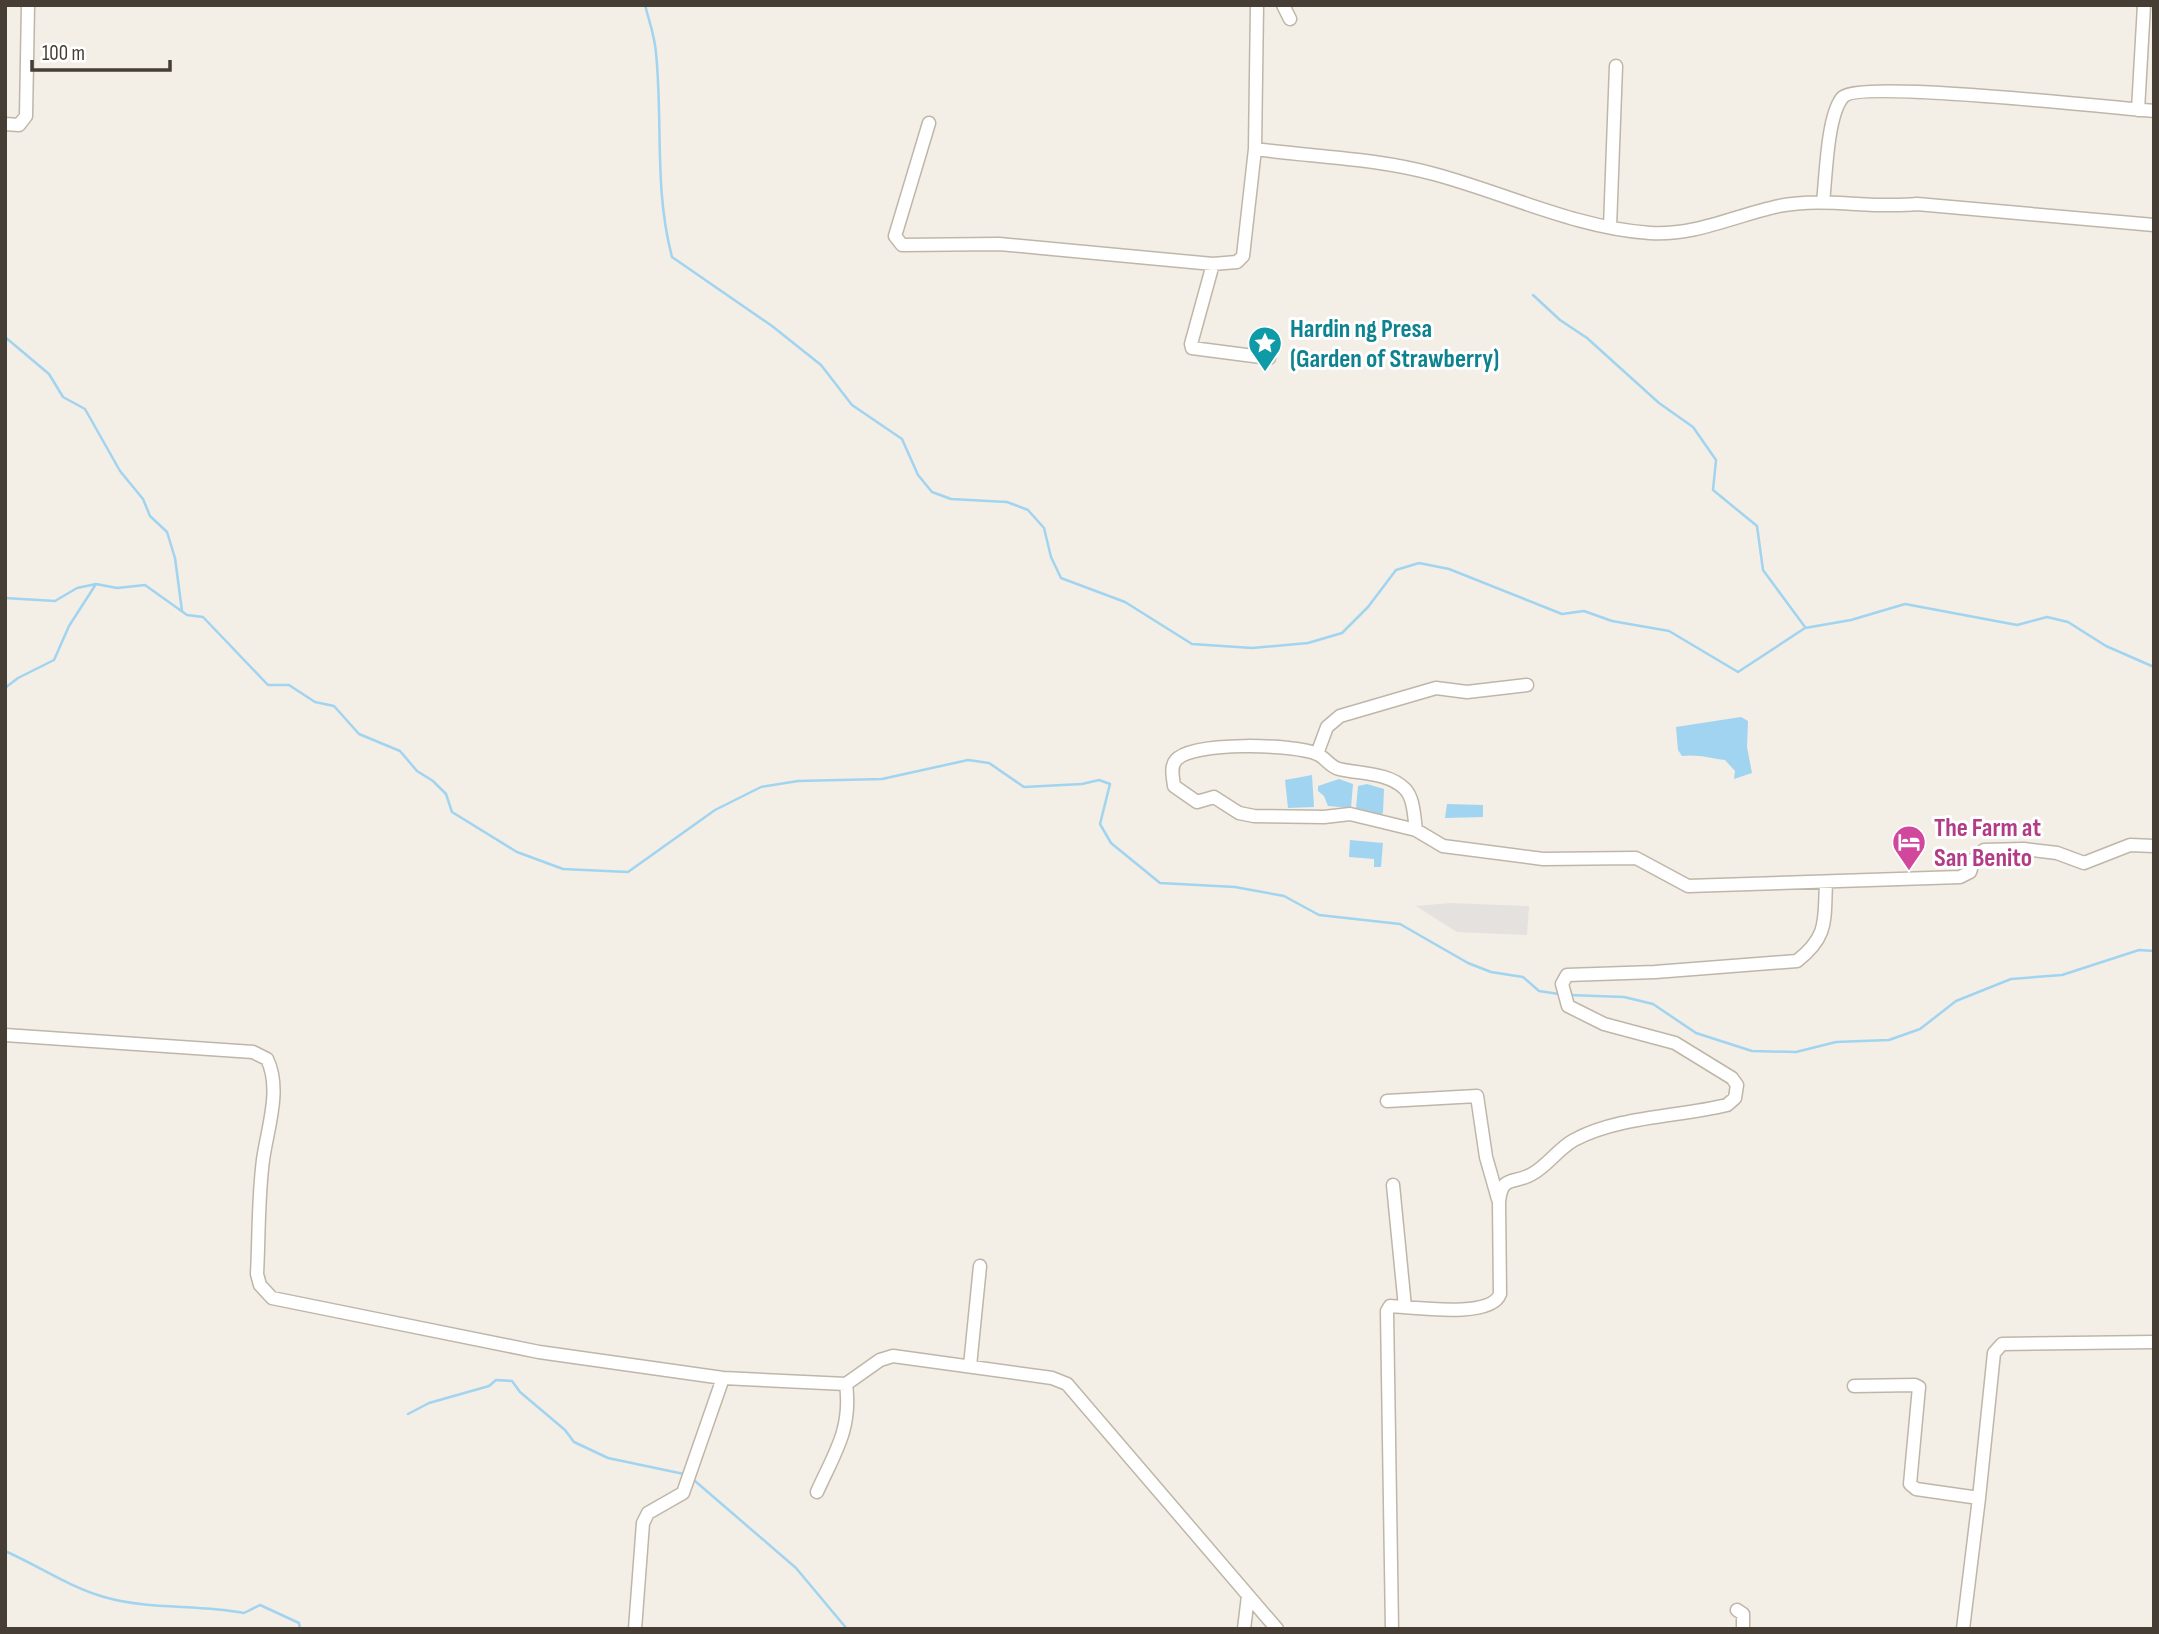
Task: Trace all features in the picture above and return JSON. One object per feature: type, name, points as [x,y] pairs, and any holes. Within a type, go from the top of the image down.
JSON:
[{"type":"street","points":[[5,124],[19,125],[26,117],[28,5]]},
{"type":"street","points":[[929,122],[895,236],[902,245],[999,244],[1230,264],[1243,256],[1255,149],[1257,5]]},
{"type":"street","points":[[1283,5],[1290,19]]},
{"type":"street","points":[[2137,110],[2144,5]]},
{"type":"street","points":[[1610,227],[1616,66]]},
{"type":"street","points":[[1823,202],[1835,111],[1843,96],[1854,91],[1902,90],[2154,111]]},
{"type":"street","points":[[1255,149],[1369,160],[1431,173],[1610,227],[1674,233],[1780,206],[1823,202],[1894,206],[1917,204],[2154,225]]},
{"type":"street","points":[[1213,264],[1192,348],[1269,358]]},
{"type":"street","points":[[1317,754],[1327,727],[1340,716],[1436,688],[1467,692],[1527,684]]},
{"type":"street","points":[[1416,830],[1412,803],[1405,789],[1370,773],[1336,769],[1317,754],[1237,745],[1191,752],[1177,758],[1172,767],[1174,786],[1197,802],[1214,797],[1239,813],[1254,816],[1324,817],[1350,814],[1416,830],[1443,846],[1543,859],[1636,858],[1688,886],[1966,876],[1974,859],[1984,850],[2057,853],[2084,863],[2130,845],[2154,846]]},
{"type":"street","points":[[1392,1629],[1387,1311],[1390,1306],[1475,1310],[1497,1302],[1500,1294],[1499,1202],[1501,1189],[1507,1182],[1531,1175],[1572,1141],[1624,1124],[1727,1105],[1735,1098],[1737,1085],[1732,1078],[1675,1043],[1604,1024],[1568,1006],[1562,984],[1567,975],[1655,972],[1797,961],[1815,947],[1824,930],[1826,883]]},
{"type":"street","points":[[5,1035],[253,1052],[267,1059],[271,1072],[271,1097],[262,1160],[257,1274],[260,1285],[272,1298],[539,1352],[723,1378],[846,1384],[880,1360],[893,1356],[1052,1378],[1076,1391],[1276,1629]]},
{"type":"street","points":[[1387,1101],[1477,1096],[1486,1157],[1499,1202]]},
{"type":"street","points":[[1393,1185],[1405,1307]]},
{"type":"street","points":[[970,1366],[980,1266]]},
{"type":"street","points":[[1964,1629],[1994,1353],[2001,1344],[2154,1342]]},
{"type":"street","points":[[635,1629],[643,1523],[648,1513],[683,1493],[723,1378]]},
{"type":"street","points":[[817,1493],[845,1429],[849,1411],[846,1384]]},
{"type":"street","points":[[1854,1386],[1919,1387],[1910,1485],[1916,1489],[1979,1498]]},
{"type":"street","points":[[1244,1629],[1248,1596]]},
{"type":"street","points":[[1737,1610],[1743,1614],[1744,1629]]},
{"type":"shaded area","points":[[1451,903],[1529,906],[1527,935],[1457,932],[1416,906]]},
{"type":"water","points":[[1741,717],[1748,721],[1747,747],[1752,773],[1734,779],[1735,771],[1725,760],[1682,756],[1678,750],[1676,727]]},
{"type":"water","points":[[1312,775],[1314,807],[1288,808],[1285,780]]},
{"type":"water","points":[[1339,779],[1353,784],[1351,808],[1328,806],[1324,796],[1318,791],[1318,786]]},
{"type":"water","points":[[1367,784],[1384,789],[1383,813],[1378,816],[1356,808],[1358,786]]},
{"type":"water","points":[[1447,804],[1483,805],[1483,817],[1445,818]]},
{"type":"water","points":[[1350,840],[1383,843],[1381,867],[1374,867],[1374,859],[1349,857]]},
{"type":"waterway","points":[[645,5],[655,47],[663,206],[672,257],[772,326],[821,365],[852,405],[902,439],[918,475],[932,492],[951,499],[1007,502],[1028,510],[1044,528],[1051,557],[1061,578],[1125,602],[1192,644],[1252,648],[1308,643],[1342,633],[1368,607],[1396,570],[1419,563],[1449,569],[1562,614],[1584,611],[1612,621],[1669,631],[1738,672],[1805,628],[1851,620],[1905,604],[2017,625],[2047,617],[2068,622],[2106,646],[2154,667]]},
{"type":"waterway","points":[[1533,295],[1560,320],[1587,338],[1659,403],[1693,427],[1716,460],[1713,490],[1757,526],[1763,570],[1805,627]]},
{"type":"waterway","points":[[5,337],[49,374],[63,397],[85,409],[120,471],[143,499],[150,516],[167,532],[175,558],[182,611]]},
{"type":"waterway","points":[[5,598],[55,601],[77,588],[96,584],[117,588],[145,585],[187,615],[203,617],[268,685],[289,685],[315,702],[334,706],[359,734],[400,751],[417,771],[433,781],[446,794],[452,812],[517,852],[563,869],[628,872],[715,810],[761,787],[798,781],[882,779],[968,760],[989,763],[1024,787],[1082,784],[1099,780],[1110,784],[1100,824],[1111,843],[1160,883],[1235,887],[1284,896],[1319,915],[1400,924],[1468,963],[1491,972],[1523,977],[1539,991],[1559,994]]},
{"type":"waterway","points":[[5,688],[18,678],[54,660],[69,626],[96,584]]},
{"type":"waterway","points":[[1569,995],[1624,997],[1653,1004],[1696,1033],[1752,1051],[1796,1052],[1836,1042],[1889,1040],[1920,1029],[1956,1001],[2011,979],[2062,975],[2139,950],[2154,951]]},
{"type":"waterway","points":[[408,1414],[429,1403],[489,1386],[496,1380],[512,1381],[520,1392],[565,1430],[574,1442],[608,1458],[684,1474]]},
{"type":"waterway","points":[[695,1481],[796,1568],[847,1629]]},
{"type":"waterway","points":[[5,1551],[66,1582],[104,1597],[138,1604],[244,1613],[260,1605],[299,1623],[300,1629]]},
{"type":"place","name":"Hardin ng Presa (Garden of Strawberry)","points":[[1265,373]]},
{"type":"place","name":"The Farm at San Benito","points":[[1909,872]]}]
